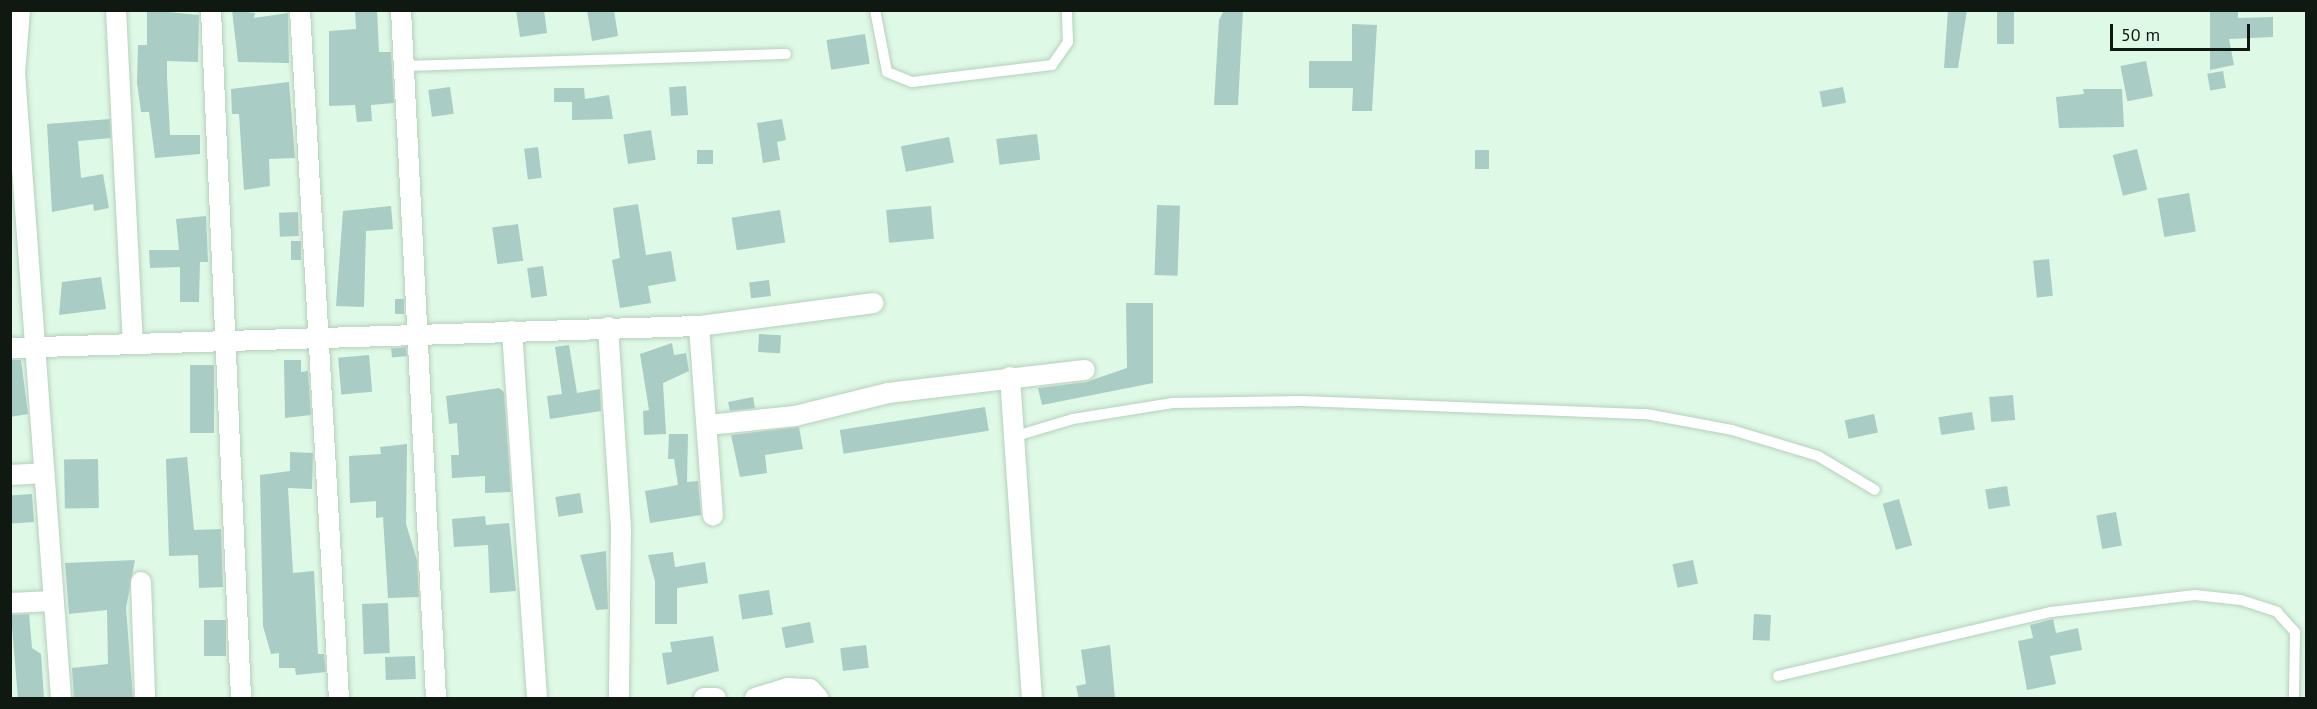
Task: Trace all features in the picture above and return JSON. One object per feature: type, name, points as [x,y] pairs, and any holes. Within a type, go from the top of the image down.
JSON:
[{"type":"street","points":[[20,10],[13,74],[18,225],[35,346],[61,699]]},
{"type":"street","points":[[116,10],[133,342]]},
{"type":"street","points":[[211,10],[228,340],[241,699]]},
{"type":"street","points":[[300,10],[339,699]]},
{"type":"street","points":[[400,10],[415,335],[436,699]]},
{"type":"street","points":[[10,348],[133,342],[320,339],[608,327],[699,326],[873,303]]},
{"type":"street","points":[[699,326],[713,515]]},
{"type":"street","points":[[608,327],[621,527],[619,699]]},
{"type":"street","points":[[512,331],[537,699]]},
{"type":"street","points":[[708,425],[795,416],[888,393],[1085,370]]},
{"type":"street","points":[[1010,377],[1016,436],[1032,699]]},
{"type":"street","points":[[10,475],[43,473]]},
{"type":"street","points":[[141,582],[145,699]]},
{"type":"street","points":[[10,603],[53,601]]},
{"type":"street","points":[[755,699],[788,688],[810,689],[818,699]]},
{"type":"street","points":[[704,699],[716,699]]},
{"type":"lane","points":[[875,10],[887,72],[912,82],[1052,65],[1068,42],[1067,10]]},
{"type":"lane","points":[[403,66],[786,54]]},
{"type":"lane","points":[[1016,436],[1073,419],[1173,403],[1302,401],[1646,414],[1732,430],[1818,456],[1875,490]]},
{"type":"lane","points":[[1778,676],[2051,612],[2195,595],[2241,600],[2277,612],[2295,632],[2294,699]]},
{"type":"building","points":[[147,10],[199,15],[198,62],[167,61],[167,77],[170,135],[200,135],[200,154],[155,158],[149,112],[141,112],[137,83],[138,45],[147,45]]},
{"type":"building","points":[[232,10],[255,13],[254,18],[288,13],[289,63],[238,62]]},
{"type":"building","points":[[355,10],[377,10],[379,52],[391,52],[394,103],[371,105],[372,121],[357,122],[355,105],[329,106],[329,31],[356,29]]},
{"type":"building","points":[[516,10],[544,10],[547,33],[520,37]]},
{"type":"building","points":[[587,10],[614,10],[618,36],[592,41]]},
{"type":"building","points":[[1224,10],[1243,10],[1238,105],[1214,105],[1219,20]]},
{"type":"building","points":[[1948,10],[1967,10],[1958,68],[1944,68]]},
{"type":"building","points":[[1997,10],[2014,10],[2014,44],[1997,44]]},
{"type":"building","points":[[2210,10],[2238,10],[2238,18],[2273,17],[2273,37],[2229,39],[2234,65],[2210,70]]},
{"type":"building","points":[[1352,24],[1377,25],[1372,111],[1352,111],[1353,88],[1309,88],[1309,61],[1352,61]]},
{"type":"building","points":[[865,34],[870,64],[831,70],[826,40]]},
{"type":"building","points":[[2146,61],[2153,96],[2127,101],[2120,66]]},
{"type":"building","points":[[2223,71],[2226,88],[2210,91],[2207,74]]},
{"type":"building","points":[[289,82],[295,158],[269,159],[270,186],[244,190],[239,114],[232,114],[231,89]]},
{"type":"building","points":[[686,86],[688,115],[671,116],[669,87]]},
{"type":"building","points":[[450,87],[454,114],[432,117],[428,90]]},
{"type":"building","points":[[1843,87],[1846,103],[1822,107],[1819,92]]},
{"type":"building","points":[[554,88],[584,88],[585,99],[609,95],[613,119],[572,120],[572,102],[554,102]]},
{"type":"building","points":[[2083,89],[2122,89],[2124,127],[2059,128],[2056,97],[2084,94]]},
{"type":"building","points":[[110,119],[111,138],[78,141],[81,178],[103,174],[109,208],[94,211],[93,204],[52,212],[47,124]]},
{"type":"building","points":[[782,119],[786,140],[777,142],[780,160],[763,163],[757,123]]},
{"type":"building","points":[[651,130],[656,160],[628,164],[623,134]]},
{"type":"building","points":[[1037,134],[1040,160],[999,165],[996,139]]},
{"type":"building","points":[[949,137],[954,163],[906,172],[901,146]]},
{"type":"building","points":[[538,147],[542,178],[528,179],[524,149]]},
{"type":"building","points":[[2137,149],[2147,190],[2123,196],[2113,155]]},
{"type":"building","points":[[697,150],[713,150],[713,164],[697,164]]},
{"type":"building","points":[[1475,150],[1489,150],[1489,169],[1475,169]]},
{"type":"building","points":[[2189,193],[2196,231],[2164,237],[2157,199]]},
{"type":"building","points":[[638,204],[646,255],[671,251],[676,281],[648,286],[651,303],[620,308],[612,260],[620,258],[613,208]]},
{"type":"building","points":[[1157,205],[1180,206],[1178,276],[1155,275]]},
{"type":"building","points":[[391,206],[393,229],[366,231],[364,307],[336,306],[343,211]]},
{"type":"building","points":[[931,206],[934,239],[889,243],[886,210]]},
{"type":"building","points":[[780,210],[785,243],[737,250],[732,218]]},
{"type":"building","points":[[298,212],[299,236],[280,237],[279,213]]},
{"type":"building","points":[[206,216],[208,262],[200,262],[199,302],[180,302],[180,267],[150,268],[149,250],[179,250],[176,219]]},
{"type":"building","points":[[518,224],[523,261],[497,264],[492,228]]},
{"type":"building","points":[[291,241],[301,241],[301,260],[291,260]]},
{"type":"building","points":[[2049,259],[2053,296],[2037,297],[2033,261]]},
{"type":"building","points":[[543,266],[547,296],[531,298],[527,268]]},
{"type":"building","points":[[101,277],[106,309],[59,315],[62,282]]},
{"type":"building","points":[[769,280],[771,296],[751,298],[749,282]]},
{"type":"building","points":[[395,299],[404,299],[404,314],[395,314]]},
{"type":"building","points":[[1126,303],[1153,303],[1153,383],[1042,405],[1038,388],[1086,382],[1127,368]]},
{"type":"building","points":[[759,334],[781,335],[780,353],[758,352]]},
{"type":"building","points":[[672,343],[674,355],[686,353],[689,371],[663,383],[666,434],[644,435],[643,411],[649,410],[640,354]]},
{"type":"building","points":[[569,345],[577,393],[600,389],[601,411],[550,419],[547,396],[562,394],[555,347]]},
{"type":"building","points":[[406,347],[407,356],[392,358],[391,349]]},
{"type":"building","points":[[369,355],[372,392],[341,395],[338,358]]},
{"type":"building","points":[[10,360],[21,360],[28,414],[10,417]]},
{"type":"building","points":[[284,360],[301,360],[301,372],[308,371],[311,415],[285,418]]},
{"type":"building","points":[[190,365],[214,365],[214,433],[190,433]]},
{"type":"building","points":[[499,388],[504,392],[511,492],[485,493],[485,476],[452,478],[451,455],[459,455],[457,423],[449,424],[446,396]]},
{"type":"building","points":[[2013,395],[2015,420],[1991,422],[1989,397]]},
{"type":"building","points":[[753,397],[755,408],[730,411],[728,402]]},
{"type":"building","points":[[985,407],[989,431],[844,454],[840,430]]},
{"type":"building","points":[[1972,412],[1975,430],[1941,435],[1938,417]]},
{"type":"building","points":[[1874,414],[1878,433],[1849,439],[1845,420]]},
{"type":"building","points":[[799,427],[803,449],[765,455],[767,473],[740,477],[731,435]]},
{"type":"building","points":[[669,434],[688,434],[687,482],[698,481],[701,515],[650,523],[645,491],[678,485],[674,459],[668,459]]},
{"type":"building","points":[[407,444],[406,524],[417,560],[419,597],[388,598],[383,517],[376,518],[376,501],[350,503],[349,456],[381,454],[380,447]]},
{"type":"building","points":[[290,452],[313,453],[312,489],[288,488],[293,573],[314,571],[318,654],[324,654],[326,672],[296,675],[295,668],[279,668],[279,653],[271,654],[263,626],[260,475],[290,471]]},
{"type":"building","points":[[187,457],[194,530],[221,529],[223,587],[199,588],[198,555],[169,556],[166,459]]},
{"type":"building","points":[[98,459],[99,508],[65,509],[64,460]]},
{"type":"building","points":[[2007,486],[2010,506],[1988,509],[1985,489]]},
{"type":"building","points":[[580,493],[583,513],[558,517],[555,497]]},
{"type":"building","points":[[32,494],[34,522],[12,523],[10,496]]},
{"type":"building","points":[[1899,499],[1912,545],[1896,550],[1883,504]]},
{"type":"building","points":[[2116,512],[2122,545],[2102,549],[2096,515]]},
{"type":"building","points":[[485,516],[486,525],[509,523],[516,591],[490,593],[488,545],[454,547],[452,519]]},
{"type":"building","points":[[606,551],[608,609],[596,610],[580,555]]},
{"type":"building","points":[[673,552],[675,567],[705,562],[708,583],[677,588],[677,624],[655,624],[655,581],[648,555]]},
{"type":"building","points":[[135,560],[126,608],[133,699],[74,699],[72,668],[108,664],[107,610],[69,614],[65,563]]},
{"type":"building","points":[[1693,560],[1698,583],[1677,588],[1672,564]]},
{"type":"building","points":[[769,590],[773,615],[742,620],[738,595]]},
{"type":"building","points":[[388,603],[390,653],[364,654],[362,604]]},
{"type":"building","points":[[29,614],[32,648],[41,654],[44,699],[18,699],[11,615]]},
{"type":"building","points":[[1754,614],[1771,615],[1770,641],[1753,640]]},
{"type":"building","points":[[2053,619],[2056,633],[2078,628],[2082,650],[2050,656],[2056,684],[2027,690],[2018,641],[2033,638],[2030,625]]},
{"type":"building","points":[[204,620],[226,620],[226,656],[204,656]]},
{"type":"building","points":[[810,622],[814,643],[786,648],[782,628]]},
{"type":"building","points":[[713,636],[719,671],[667,685],[662,653],[672,652],[670,642]]},
{"type":"building","points":[[866,645],[869,668],[843,671],[840,648]]},
{"type":"building","points":[[1110,645],[1115,699],[1079,699],[1076,686],[1086,684],[1081,650]]},
{"type":"building","points":[[415,656],[416,679],[386,680],[385,657]]}]
